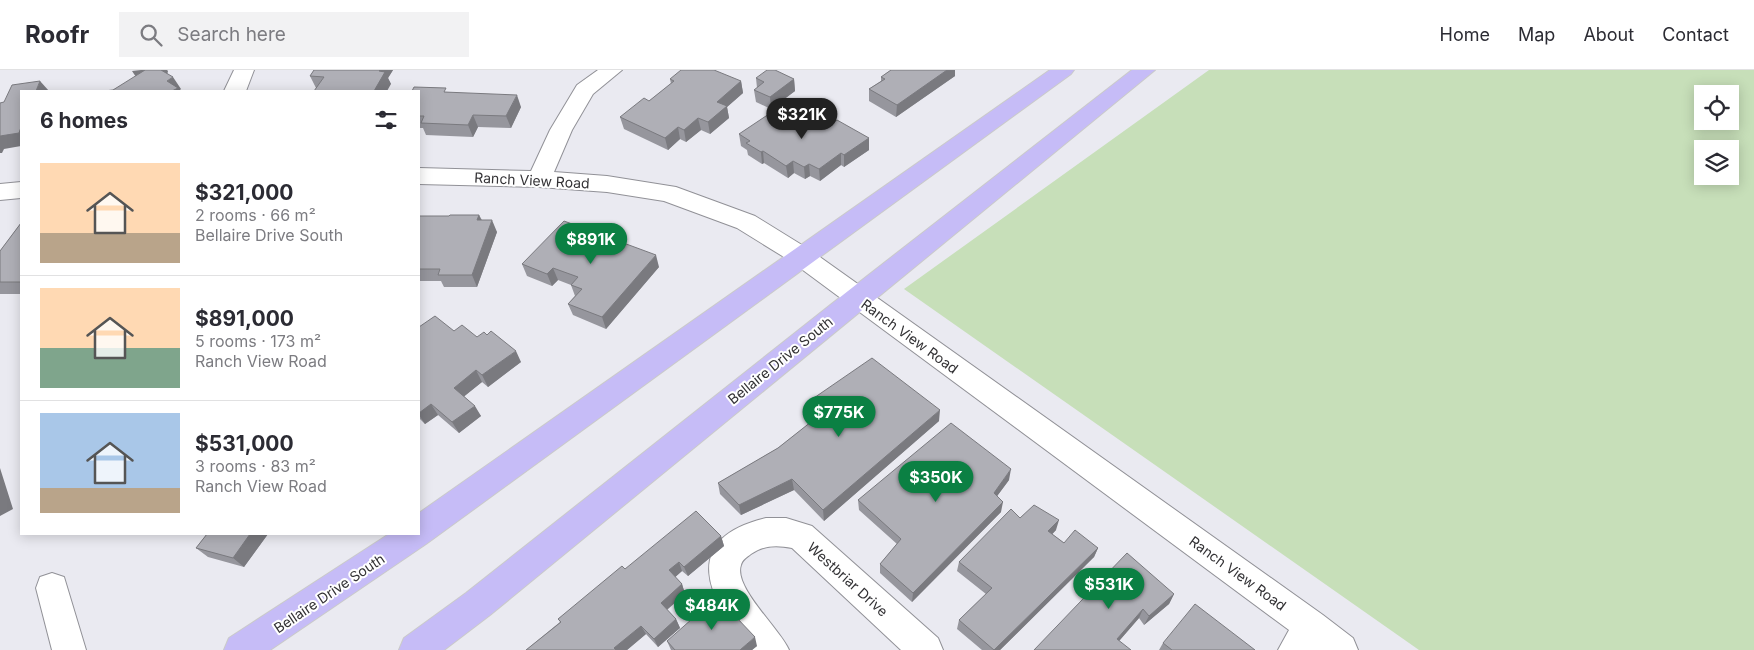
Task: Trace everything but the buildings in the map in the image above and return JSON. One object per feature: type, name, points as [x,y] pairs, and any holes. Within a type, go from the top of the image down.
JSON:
[{"type":"main road","points":[[420,530],[801,256],[1064,70]]},
{"type":"main road","name":"Bellaire Drive South","points":[[416,650],[478,604],[857,298],[1146,70]]},
{"type":"main road","name":"Bellaire Drive South","points":[[241,650],[292,618],[414,535]]},
{"type":"street","points":[[235,90],[244,70]]},
{"type":"street","points":[[539,179],[561,130],[585,90],[612,70]]},
{"type":"street","name":"Ranch View Road","points":[[420,176],[539,179],[607,184],[668,193],[746,222],[801,256],[1303,638],[1341,650]]},
{"type":"street","points":[[0,192],[20,190]]},
{"type":"street","name":"Westbriar Drive","points":[[772,650],[761,638],[730,591],[724,575],[726,558],[736,546],[765,532],[782,531],[801,536],[926,650]]},
{"type":"street","points":[[52,588],[69,650]]},
{"type":"green space","points":[[1209,70],[1754,70],[1754,650],[1419,650],[904,289]]}]
